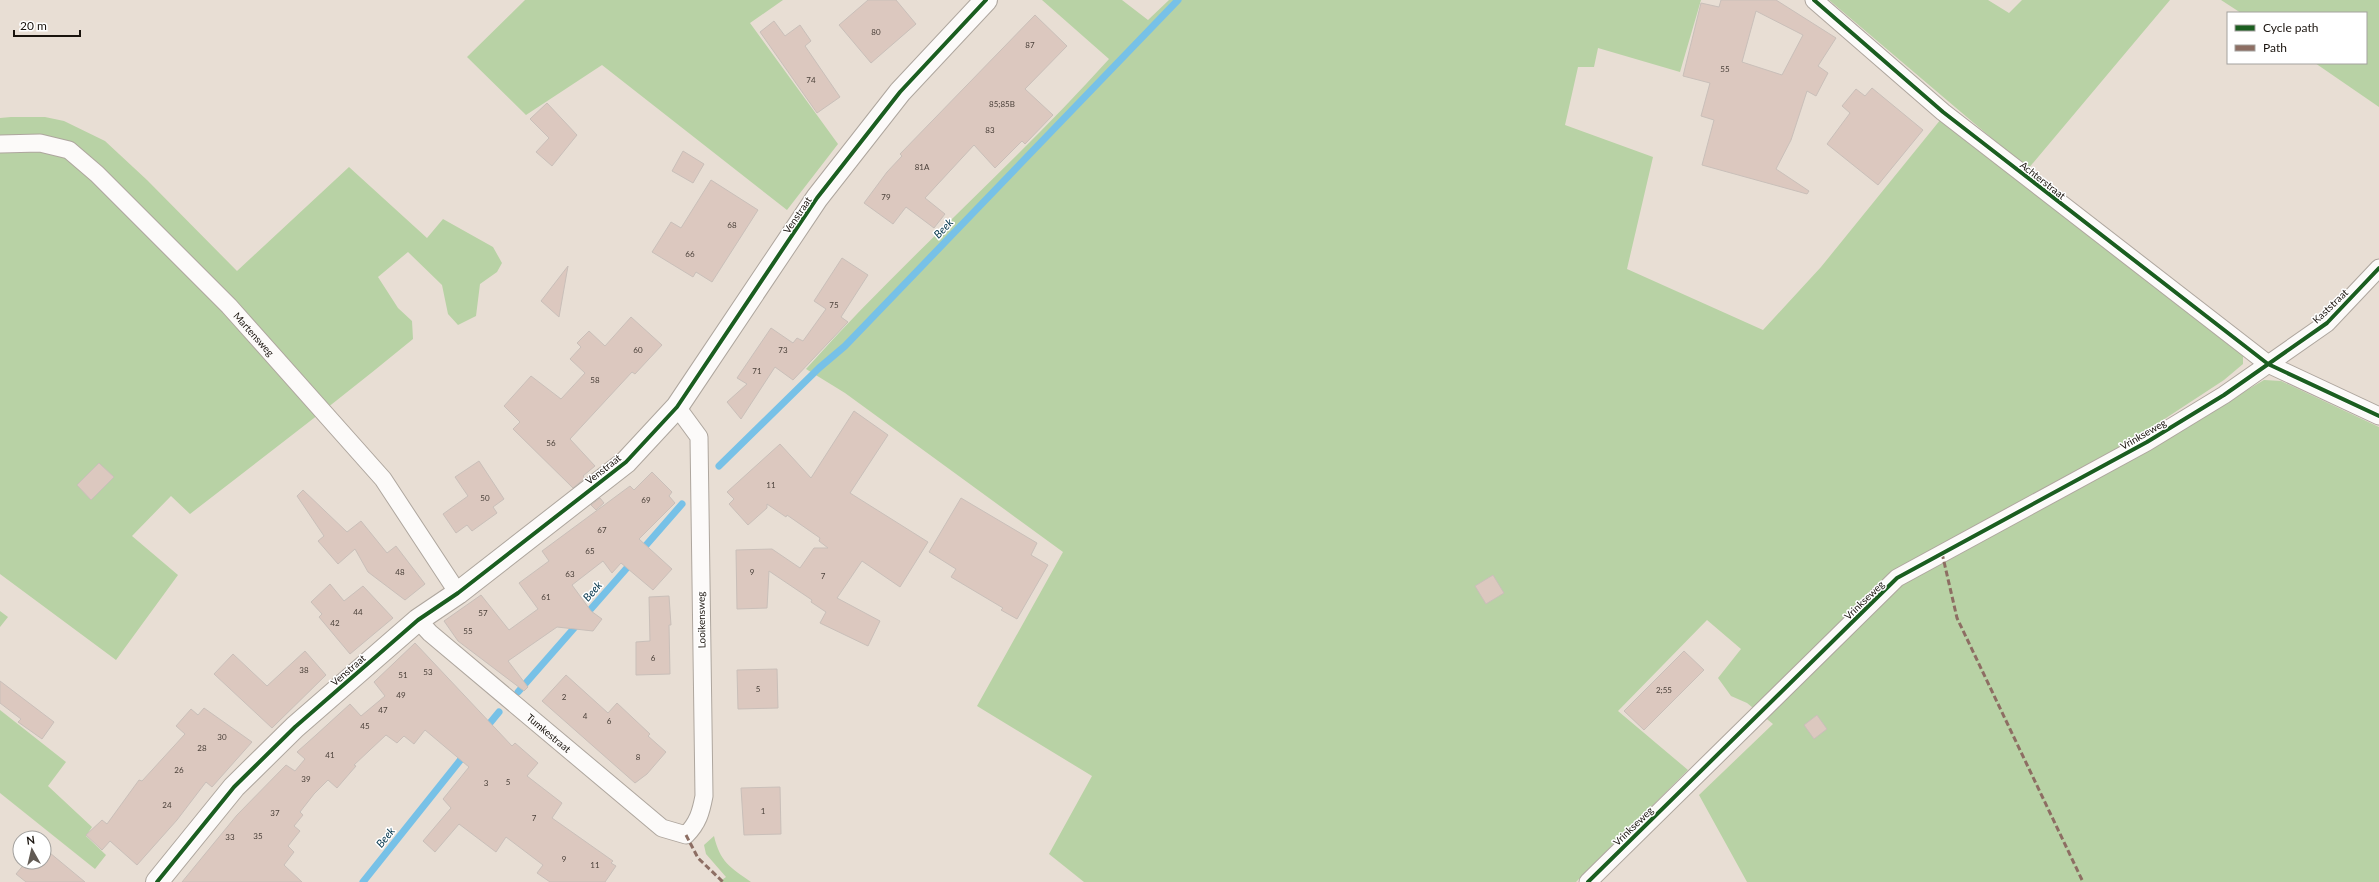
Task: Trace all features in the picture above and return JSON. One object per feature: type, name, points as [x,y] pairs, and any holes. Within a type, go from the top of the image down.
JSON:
[{"type":"street","name":"Venstraat","points":[[156,882],[234,786],[295,727],[418,620],[458,593],[626,462],[677,407],[817,198],[900,92],[986,0]]},
{"type":"street","name":"Achterstraat","points":[[1814,0],[1943,112],[2268,364],[2379,416]]},
{"type":"street","name":"Martensweg","points":[[0,144],[40,143],[69,150],[97,174],[229,306],[383,479],[458,593]]},
{"type":"street","name":"Kaststraat","points":[[2268,364],[2327,323],[2379,268]]},
{"type":"street","name":"Vrinkseweg","points":[[1588,882],[1897,578],[2147,442],[2224,395],[2268,364]]},
{"type":"street","name":"Looikensweg","points":[[677,407],[699,438],[704,796],[700,817],[694,827],[686,835]]},
{"type":"street","name":"Tumkestraat","points":[[418,620],[430,633],[662,828],[686,835]]},
{"type":"green space","points":[[525,0],[783,0],[750,23],[838,144],[787,210],[602,65],[526,115],[467,57]]},
{"type":"green space","points":[[1042,0],[1122,0],[1148,20],[1169,0],[1701,0],[1680,72],[1598,48],[1594,67],[1578,67],[1565,125],[1653,157],[1627,269],[1763,330],[1821,267],[1941,119],[2243,355],[2243,364],[2224,380],[2163,420],[2173,434],[2264,380],[2281,381],[2379,427],[2379,882],[1747,882],[1699,795],[1773,724],[1747,703],[1731,696],[1718,678],[1741,649],[1707,620],[1618,711],[1688,770],[1576,882],[1084,882],[1049,854],[1092,776],[977,706],[1063,552],[845,393],[806,369],[880,290],[1034,138],[1109,59]]},
{"type":"green space","points":[[1829,0],[1988,0],[2009,13],[2022,0],[2170,0],[2028,169]]},
{"type":"green space","points":[[2221,0],[2379,0],[2379,107],[2316,64],[2367,64],[2367,12],[2239,12]]},
{"type":"green space","points":[[45,117],[64,121],[105,141],[147,180],[237,271],[349,167],[427,238],[443,219],[493,247],[502,263],[497,272],[480,284],[476,316],[458,325],[448,314],[442,285],[408,252],[378,277],[398,308],[412,321],[413,339],[190,514],[171,496],[132,536],[178,575],[116,660],[0,574],[0,118]]},
{"type":"green space","points":[[0,611],[8,617],[0,627]]},
{"type":"green space","points":[[0,710],[66,762],[48,786],[92,827],[86,836],[106,855],[95,869],[52,835],[52,830],[46,830],[0,793]]},
{"type":"green space","points":[[714,836],[719,852],[727,863],[751,882],[719,882],[726,877],[706,854],[704,845]]},
{"type":"building","points":[[868,0],[896,0],[916,24],[871,63],[839,25]]},
{"type":"building","points":[[1721,0],[1776,0],[1836,38],[1818,66],[1828,73],[1816,96],[1807,91],[1791,140],[1776,169],[1809,191],[1807,194],[1702,165],[1714,120],[1701,116],[1710,83],[1683,76],[1701,3],[1719,7]],"holes":[[[1756,11],[1803,35],[1782,75],[1742,62]]]},
{"type":"building","points":[[1035,15],[1067,46],[1025,89],[1053,115],[1025,144],[1022,141],[995,168],[974,145],[925,198],[945,214],[934,228],[906,207],[893,224],[864,203],[887,172],[902,156],[900,154]]},
{"type":"building","points":[[774,21],[785,36],[800,25],[811,41],[805,46],[840,97],[817,113],[760,32]]},
{"type":"building","points":[[1872,88],[1923,130],[1878,185],[1827,144],[1850,113],[1842,106],[1856,89],[1865,96]]},
{"type":"building","points":[[547,103],[577,135],[552,166],[536,152],[549,138],[530,119]]},
{"type":"building","points":[[683,151],[704,164],[693,183],[672,171]]},
{"type":"building","points":[[711,180],[758,210],[712,282],[696,272],[693,277],[652,252],[671,222],[681,228]]},
{"type":"building","points":[[842,258],[868,275],[841,317],[848,322],[793,380],[775,367],[741,419],[727,402],[747,384],[737,378],[771,328],[793,343],[797,338],[803,341],[826,309],[814,301]]},
{"type":"building","points":[[568,266],[559,317],[541,301]]},
{"type":"building","points":[[631,317],[662,345],[635,374],[632,372],[570,439],[595,466],[583,476],[585,478],[573,488],[513,429],[520,422],[504,406],[531,376],[561,399],[585,373],[570,359],[581,347],[577,343],[589,331],[605,346]]},
{"type":"building","points":[[854,411],[888,435],[850,493],[928,542],[900,587],[862,561],[837,598],[880,621],[868,646],[820,623],[826,612],[811,602],[812,600],[769,571],[767,608],[737,609],[736,550],[772,549],[800,568],[814,548],[828,548],[819,541],[820,538],[787,515],[786,517],[767,504],[767,508],[748,525],[729,504],[734,499],[727,492],[780,444],[811,478]]},
{"type":"building","points":[[479,461],[504,499],[493,507],[497,513],[472,531],[467,525],[456,533],[443,514],[468,496],[455,477]]},
{"type":"building","points":[[99,463],[114,477],[91,500],[77,485]]},
{"type":"building","points":[[652,472],[672,492],[669,496],[675,503],[639,539],[672,569],[653,590],[621,563],[612,573],[603,561],[572,585],[591,611],[602,619],[593,631],[557,627],[508,661],[528,687],[524,691],[458,641],[444,621],[481,595],[509,630],[538,609],[519,583],[549,561],[542,551],[630,486],[634,490]]},
{"type":"building","points":[[303,490],[347,532],[361,521],[387,553],[396,546],[425,584],[405,600],[368,572],[355,549],[338,564],[318,541],[324,536],[297,496]]},
{"type":"building","points":[[600,498],[604,503],[596,510],[591,505]]},
{"type":"building","points":[[961,498],[1037,543],[1031,555],[1048,565],[1017,619],[1001,610],[1003,608],[951,577],[956,569],[929,552]]},
{"type":"building","points":[[1493,575],[1504,593],[1486,604],[1475,586]]},
{"type":"building","points":[[330,584],[344,601],[363,586],[393,618],[350,654],[319,617],[322,614],[311,602]]},
{"type":"building","points":[[669,596],[671,625],[669,625],[670,674],[636,675],[636,642],[650,641],[649,597]]},
{"type":"building","points":[[415,643],[512,746],[515,743],[538,763],[527,776],[562,803],[552,818],[613,861],[611,863],[616,866],[605,882],[550,882],[537,873],[543,865],[506,837],[496,852],[459,824],[435,852],[423,841],[451,808],[443,799],[469,767],[425,730],[414,744],[404,736],[397,743],[386,735],[354,765],[356,766],[337,788],[328,780],[314,794],[300,812],[303,815],[294,826],[300,831],[288,846],[294,852],[284,865],[302,882],[182,882],[237,815],[286,765],[295,771],[305,759],[297,752],[350,704],[361,716],[385,696],[374,682]]},
{"type":"building","points":[[305,651],[326,675],[272,728],[214,674],[233,654],[267,686]]},
{"type":"building","points":[[1684,651],[1704,670],[1644,730],[1624,711]]},
{"type":"building","points":[[777,669],[778,708],[738,709],[737,670]]},
{"type":"building","points":[[566,675],[608,713],[617,703],[650,734],[648,736],[666,752],[647,774],[635,783],[542,701]]},
{"type":"building","points":[[0,681],[54,722],[42,739],[18,722],[21,719],[0,703]]},
{"type":"building","points":[[204,708],[252,742],[212,787],[206,782],[177,820],[137,865],[110,841],[102,850],[86,835],[102,820],[107,824],[139,780],[142,781],[185,734],[176,726],[191,709],[198,715]]},
{"type":"building","points":[[1817,715],[1827,729],[1814,739],[1804,725]]},
{"type":"building","points":[[780,787],[781,834],[744,835],[741,788]]},
{"type":"building","points":[[52,855],[85,882],[26,882],[16,874],[19,870],[52,870]]},
{"type":"waterway","name":"Beek","points":[[719,466],[819,368],[845,346],[1178,0]]},
{"type":"waterway","name":"Beek","points":[[641,551],[682,504]]},
{"type":"waterway","name":"Beek","points":[[518,692],[633,561]]},
{"type":"waterway","name":"Beek","points":[[485,729],[499,712]]},
{"type":"waterway","name":"Beek","points":[[363,882],[466,753]]},
{"type":"marked path","points":[[1942,553],[1957,618],[2083,882]]},
{"type":"marked path","points":[[686,835],[698,858],[723,882]]},
{"type":"cycle path","points":[[157,882],[234,787],[295,727],[418,620],[458,593],[626,462],[677,407],[817,198],[900,92],[986,0]]},
{"type":"cycle path","points":[[1814,0],[1943,112],[2268,364],[2379,416]]},
{"type":"cycle path","points":[[1588,882],[1897,578],[2147,442],[2224,395],[2327,323],[2379,268]]}]
